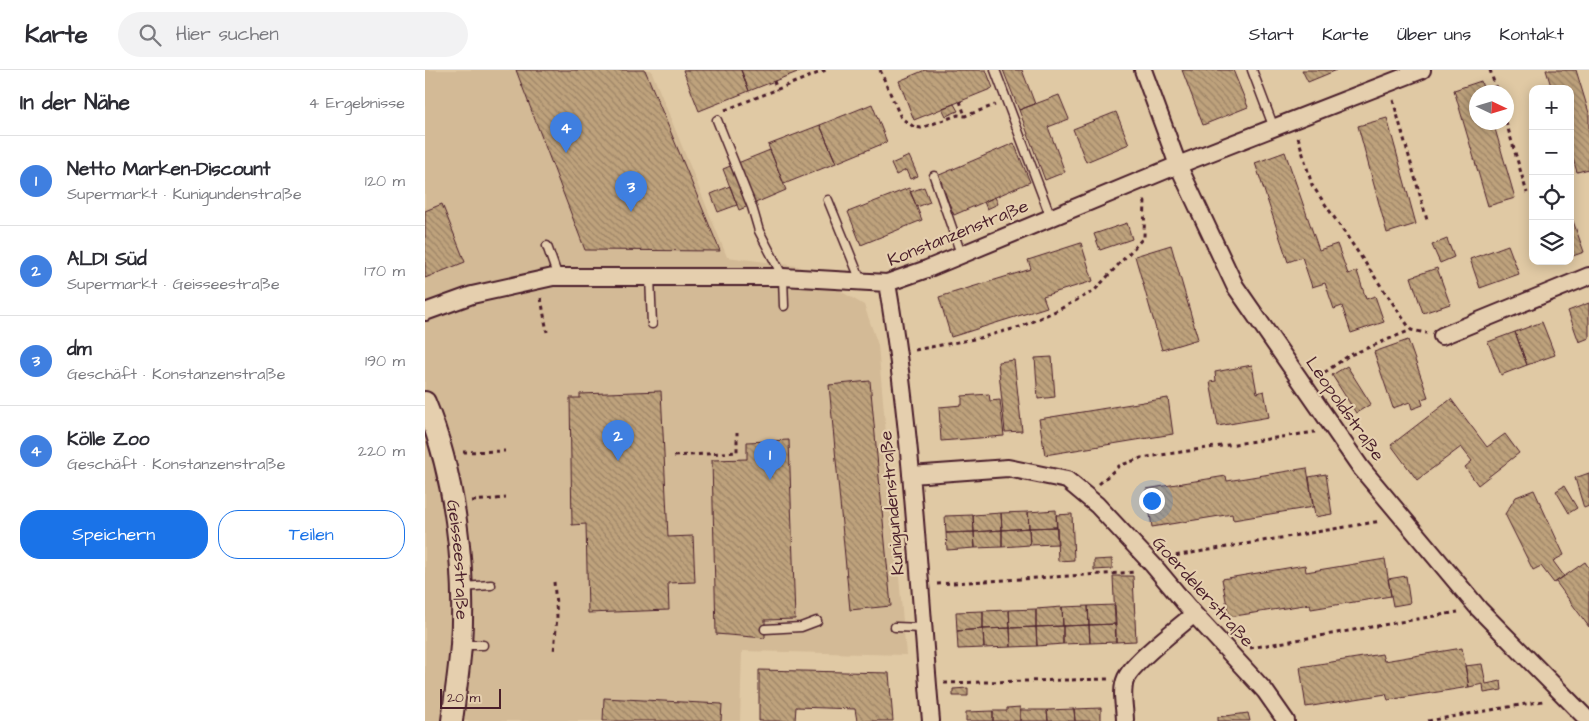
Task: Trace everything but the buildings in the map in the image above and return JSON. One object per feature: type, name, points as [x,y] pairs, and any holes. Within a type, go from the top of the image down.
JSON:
[{"type":"street","name":"Leopoldstraße","points":[[1143,70],[1178,165],[1235,286],[1361,468],[1479,609],[1589,721]]},
{"type":"street","name":"Konstanzenstraße","points":[[425,312],[472,295],[537,280],[559,277],[783,277],[887,283],[1178,165],[1422,70]]},
{"type":"street","points":[[1443,336],[1589,276]]},
{"type":"street","name":"Kunigundenstraße","points":[[887,283],[899,353],[931,721]]},
{"type":"street","name":"Geisseestraße","points":[[425,402],[442,452],[453,503],[458,542],[461,587],[461,645],[452,721]]},
{"type":"street","name":"Goerdelerstraße","points":[[911,475],[1008,468],[1067,480],[1097,505],[1153,565],[1194,614],[1265,691],[1286,721]]},
{"type":"street","points":[[1125,721],[1123,690],[1126,679],[1135,666],[1194,614]]},
{"type":"lane","points":[[995,70],[1051,218]]},
{"type":"lane","points":[[1252,70],[1274,128]]},
{"type":"lane","points":[[717,120],[759,230],[783,277],[785,306]]},
{"type":"lane","points":[[934,176],[961,254]]},
{"type":"lane","points":[[828,200],[861,280]]},
{"type":"lane","points":[[547,246],[559,277]]},
{"type":"lane","points":[[650,277],[652,324]]},
{"type":"lane","points":[[461,587],[491,585]]},
{"type":"lane","points":[[765,629],[801,628],[817,621]]},
{"type":"lane","points":[[895,627],[923,628]]},
{"type":"lane","points":[[461,645],[483,645]]},
{"type":"path","points":[[717,120],[725,110],[826,70]]},
{"type":"path","points":[[880,70],[901,118],[914,127],[921,128],[958,115],[965,116],[1007,101]]},
{"type":"path","points":[[1490,70],[1495,85]]},
{"type":"path","points":[[774,81],[777,90]]},
{"type":"path","points":[[1389,83],[1427,220]]},
{"type":"path","points":[[960,102],[965,116]]},
{"type":"path","points":[[1293,120],[1312,185],[1411,330]]},
{"type":"path","points":[[1508,130],[1527,193]]},
{"type":"path","points":[[899,353],[1020,328],[1094,291],[1144,238],[1146,178]]},
{"type":"path","points":[[537,280],[547,332]]},
{"type":"path","points":[[1304,386],[1348,356],[1411,330],[1443,336]]},
{"type":"path","points":[[1086,495],[1119,466],[1141,458],[1333,429]]},
{"type":"path","points":[[674,456],[737,452],[737,433]]},
{"type":"path","points":[[442,452],[505,451]]},
{"type":"path","points":[[453,503],[506,498]]},
{"type":"path","points":[[919,585],[1139,572],[1168,557],[1401,517]]},
{"type":"path","points":[[553,582],[557,616],[554,652]]},
{"type":"path","points":[[1229,652],[1479,609]]},
{"type":"path","points":[[928,684],[1126,679]]},
{"type":"path","points":[[1428,721],[1566,697]]},
{"type":"shaded area","points":[[425,70],[651,70],[727,257],[798,266],[864,305],[878,345],[906,655],[742,651],[740,721],[425,721]]},
{"type":"place","name":"Kölle Zoo","points":[[566,153]]},
{"type":"place","name":"dm","points":[[631,212]]},
{"type":"place","name":"ALDI Süd","points":[[618,461]]},
{"type":"place","name":"Netto Marken-Discount","points":[[770,480]]}]
